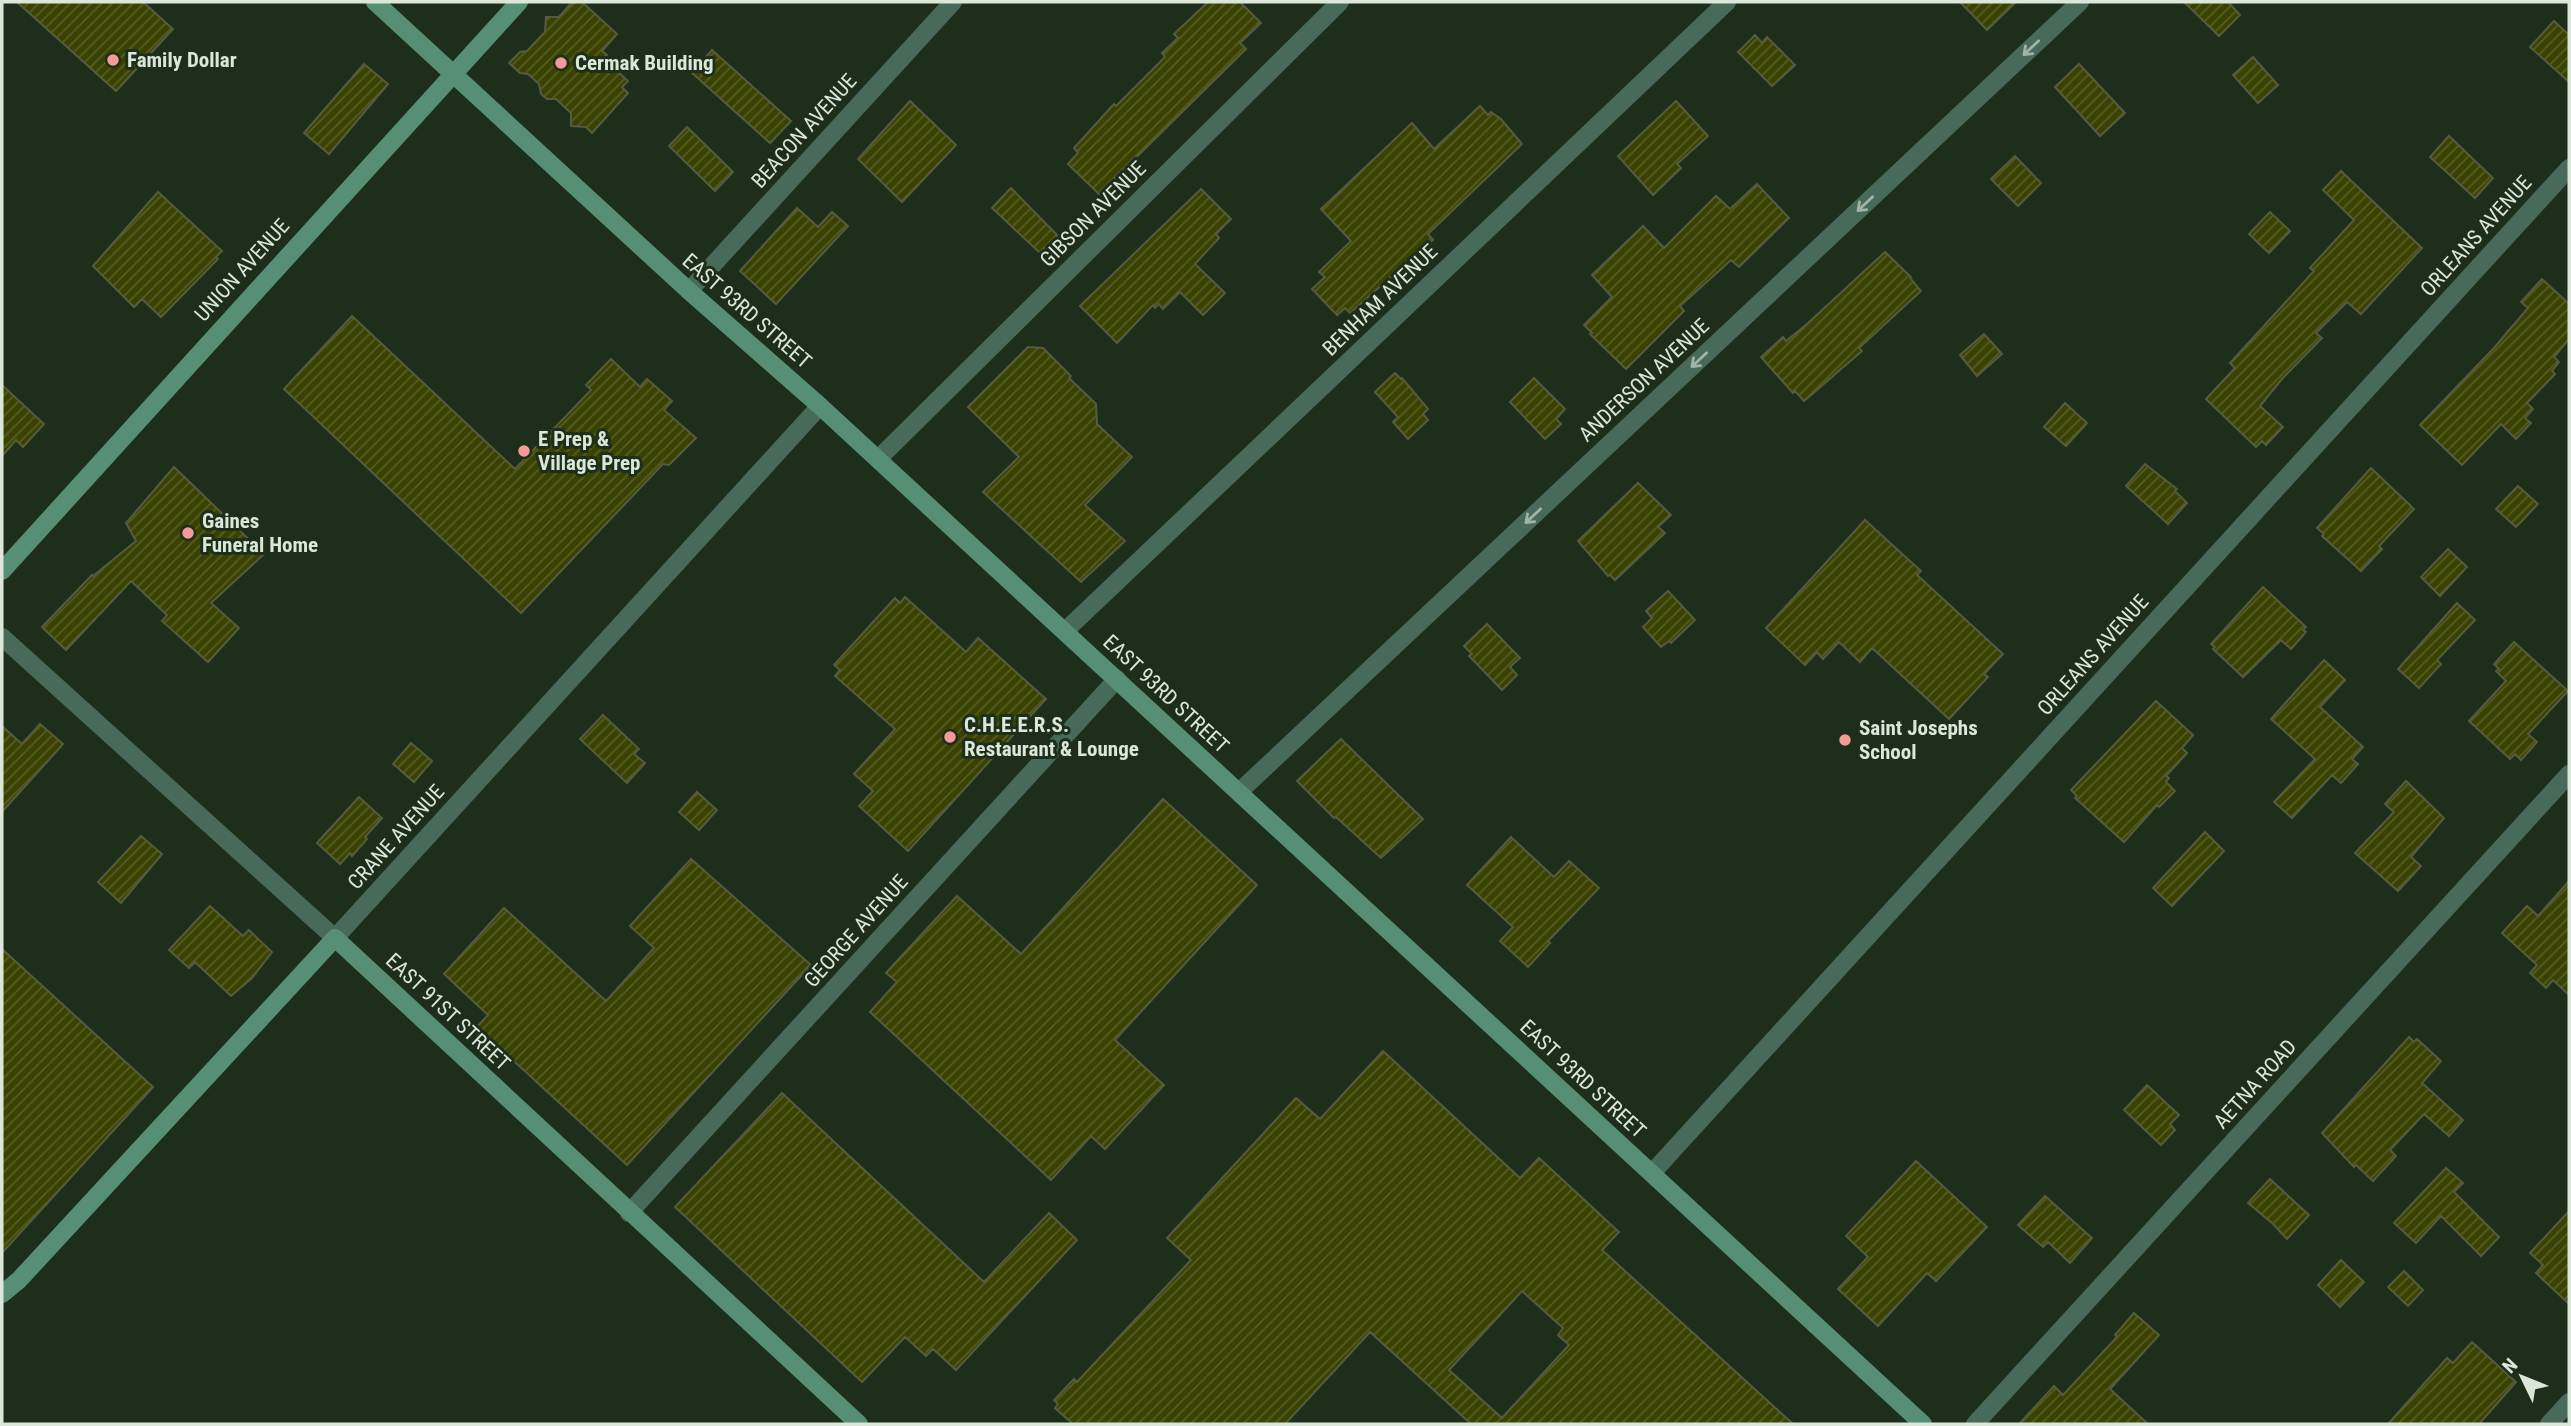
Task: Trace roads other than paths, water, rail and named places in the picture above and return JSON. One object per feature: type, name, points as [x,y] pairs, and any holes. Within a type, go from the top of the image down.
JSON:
[{"type":"main road","name":"EAST 93RD STREET","points":[[375,2],[689,291],[878,459],[1923,1424]]},
{"type":"main road","name":"UNION AVENUE","points":[[2,571],[519,2]]},
{"type":"main road","name":"EAST 91ST STREET","points":[[335,938],[859,1424]]},
{"type":"main road","name":"CRANE AVENUE","points":[[2,1294],[19,1280],[335,938]]},
{"type":"street","name":"BEACON AVENUE","points":[[689,291],[953,2]]},
{"type":"street","name":"GIBSON AVENUE","points":[[878,459],[1340,2]]},
{"type":"street","name":"BENHAM AVENUE","points":[[1065,631],[1727,2]]},
{"type":"street","name":"ANDERSON AVENUE","points":[[1239,792],[2080,2]]},
{"type":"street","name":"ORLEANS AVENUE","points":[[1652,1173],[2569,168]]},
{"type":"street","name":"CRANE AVENUE","points":[[335,938],[820,406]]},
{"type":"street","name":"EAST 91ST STREET","points":[[2,637],[335,938]]},
{"type":"street","name":"GEORGE AVENUE","points":[[629,1213],[1117,679]]},
{"type":"street","name":"AETNA ROAD","points":[[1975,1424],[2569,774]]},
{"type":"street","points":[[2549,1424],[2569,1402]]},
{"type":"place","name":"Family Dollar","points":[[113,60]]},
{"type":"place","name":"Cermak Building","points":[[561,63]]},
{"type":"place","name":"E Prep & Village Prep","points":[[524,451]]},
{"type":"place","name":"Gaines Funeral Home","points":[[188,533]]},
{"type":"place","name":"C.H.E.E.R.S. Restaurant & Lounge","points":[[950,737]]},
{"type":"place","name":"Saint Josephs School","points":[[1845,740]]}]
